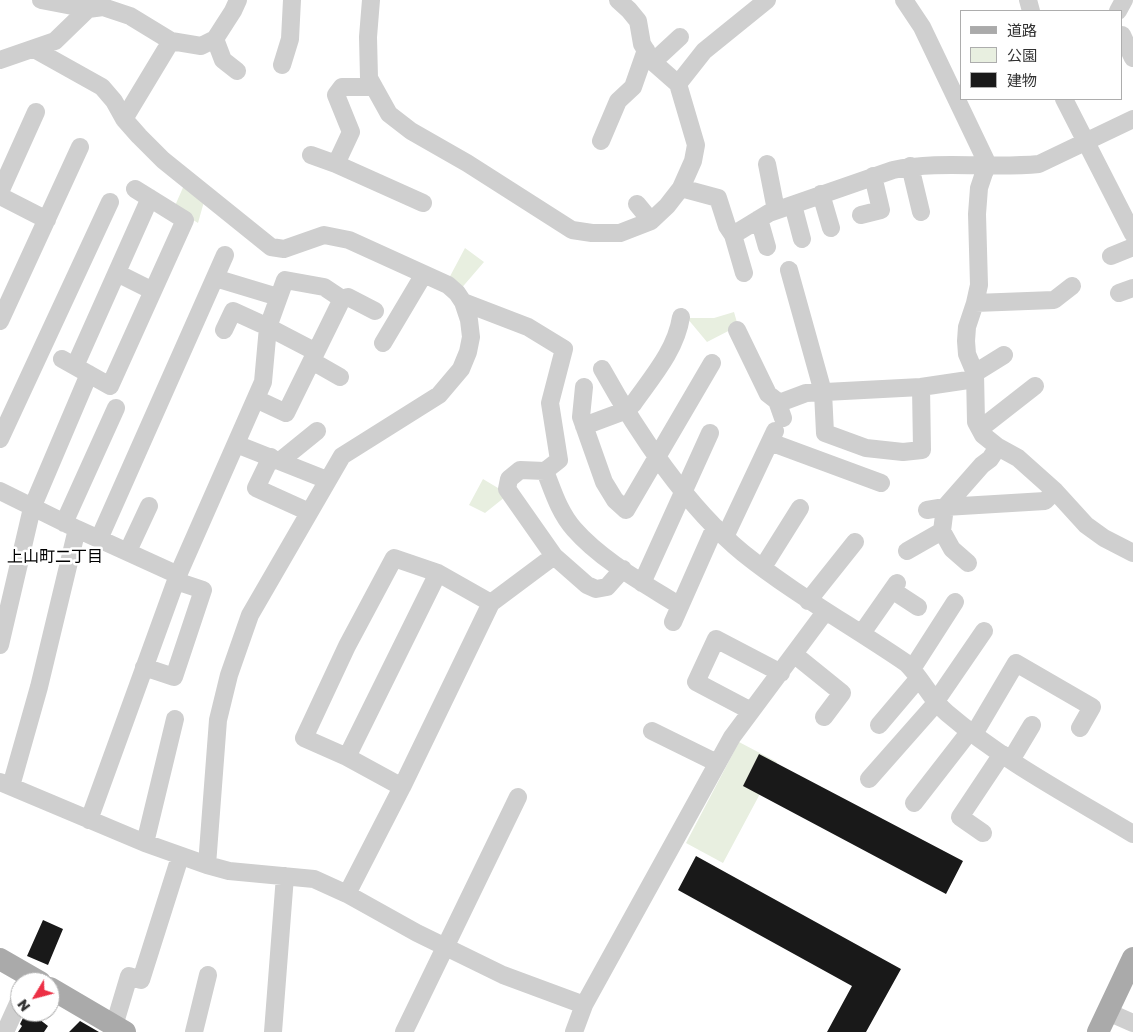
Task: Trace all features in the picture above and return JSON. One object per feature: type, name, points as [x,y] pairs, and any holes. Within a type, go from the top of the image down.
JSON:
[{"type":"main road","points":[[0,959],[20,972]]},
{"type":"main road","points":[[1098,1032],[1131,966]]},
{"type":"main road","points":[[60,994],[119,1029]]},
{"type":"street","points":[[41,0],[88,9],[103,7],[130,16],[171,41],[201,46],[215,39],[238,0]]},
{"type":"street","points":[[282,65],[290,39],[292,0]]},
{"type":"street","points":[[370,0],[368,37],[369,78],[389,114],[411,131],[483,173],[572,230],[620,233],[650,222],[667,206],[681,188],[693,161],[696,145],[678,84],[649,56],[642,44],[638,21],[618,0]]},
{"type":"street","points":[[678,84],[704,50],[767,0]]},
{"type":"street","points":[[904,0],[922,27],[988,165]]},
{"type":"street","points":[[0,60],[55,42],[88,9]]},
{"type":"street","points":[[601,141],[618,102],[632,87],[649,56],[680,37]]},
{"type":"street","points":[[1123,37],[1133,58]]},
{"type":"street","points":[[215,39],[223,60],[237,71]]},
{"type":"street","points":[[124,119],[171,41]]},
{"type":"street","points":[[34,50],[102,87],[138,136],[164,160],[271,247],[284,249],[324,235],[349,240],[448,285],[463,302],[469,320],[471,337],[468,352],[461,369],[448,387],[439,395],[342,456],[250,615],[229,675],[218,720],[207,865]]},
{"type":"street","points":[[336,164],[351,132],[336,95],[342,87],[374,87]]},
{"type":"street","points":[[1064,100],[1085,141],[1127,208],[1133,234]]},
{"type":"street","points":[[0,192],[36,112]]},
{"type":"street","points":[[733,235],[776,210],[873,176],[910,166],[1039,164],[1133,118]]},
{"type":"street","points":[[0,321],[80,147]]},
{"type":"street","points":[[311,155],[336,164],[423,203]]},
{"type":"street","points":[[767,164],[776,210]]},
{"type":"street","points":[[988,165],[979,188],[977,214],[978,285],[975,303],[967,327],[966,341],[967,354],[975,376],[975,413],[980,429],[983,435],[998,447],[1018,458],[1055,491],[1086,525],[1104,538],[1131,547]]},
{"type":"street","points":[[910,166],[921,212]]},
{"type":"street","points":[[861,214],[881,210],[873,176]]},
{"type":"street","points":[[681,188],[718,198],[727,226],[733,235],[744,273]]},
{"type":"street","points":[[0,645],[32,508],[75,367],[117,273],[143,194],[185,220],[110,386],[75,367]]},
{"type":"street","points":[[821,194],[831,228]]},
{"type":"street","points":[[0,196],[47,220]]},
{"type":"street","points":[[0,439],[110,202]]},
{"type":"street","points":[[637,204],[650,222]]},
{"type":"street","points":[[793,205],[802,239]]},
{"type":"street","points":[[759,219],[767,248]]},
{"type":"street","points":[[1112,256],[1133,247]]},
{"type":"street","points":[[99,539],[226,255]]},
{"type":"street","points":[[789,270],[823,392],[825,433],[866,448],[903,452],[922,450],[921,387]]},
{"type":"street","points":[[117,273],[153,291]]},
{"type":"street","points":[[383,343],[424,274]]},
{"type":"street","points":[[216,278],[278,297]]},
{"type":"street","points":[[89,820],[177,578],[263,382],[268,327],[285,280],[324,287],[342,299]]},
{"type":"street","points":[[975,303],[1054,300],[1072,286]]},
{"type":"street","points":[[256,399],[286,413],[342,299],[348,297],[375,311]]},
{"type":"street","points":[[463,302],[528,327],[564,349],[550,403],[559,460],[545,471],[520,470],[509,479],[507,489],[554,556],[587,585],[596,590],[607,587],[623,569]]},
{"type":"street","points":[[224,330],[233,311],[268,327],[340,376]]},
{"type":"street","points":[[584,426],[627,410],[633,404],[673,344],[679,332],[682,318]]},
{"type":"street","points":[[737,330],[768,394],[777,401],[782,402],[806,393],[921,387],[975,376],[1004,355]]},
{"type":"street","points":[[584,387],[581,417],[584,426],[604,482],[615,500],[626,510],[712,363]]},
{"type":"street","points":[[602,370],[657,455],[684,491],[720,532],[808,601],[862,633],[915,674],[945,712],[972,733],[1007,757],[1133,834]]},
{"type":"street","points":[[980,429],[1035,386]]},
{"type":"street","points":[[545,471],[558,506],[573,528],[592,547],[642,583],[676,614],[776,430],[777,401]]},
{"type":"street","points":[[116,408],[70,526],[39,687],[6,784],[180,857],[229,871],[314,879],[347,894],[416,933],[503,975],[584,1005]]},
{"type":"street","points":[[776,430],[881,483]]},
{"type":"street","points":[[309,512],[256,488],[275,459],[317,431]]},
{"type":"street","points":[[642,583],[710,433]]},
{"type":"street","points":[[236,444],[327,480]]},
{"type":"street","points":[[968,563],[952,549],[942,531],[945,507],[982,465],[990,459],[998,447]]},
{"type":"street","points":[[0,491],[70,526],[128,551],[203,590],[174,677],[144,667]]},
{"type":"street","points":[[927,510],[945,507],[1045,501],[1055,491]]},
{"type":"street","points":[[128,551],[148,506]]},
{"type":"street","points":[[763,567],[800,508]]},
{"type":"street","points":[[907,551],[942,531]]},
{"type":"street","points":[[808,601],[855,542]]},
{"type":"street","points":[[347,894],[402,787],[491,603],[554,556]]},
{"type":"street","points":[[402,787],[347,757],[304,738],[347,646],[394,558],[438,574],[491,603]]},
{"type":"street","points":[[347,757],[438,574]]},
{"type":"street","points":[[862,633],[894,587],[918,606]]},
{"type":"street","points":[[879,725],[915,674],[955,602]]},
{"type":"street","points":[[574,1032],[584,1005],[732,737],[826,612]]},
{"type":"street","points":[[869,779],[936,702],[984,631]]},
{"type":"street","points":[[751,710],[696,682],[716,639],[781,673]]},
{"type":"street","points":[[794,654],[842,693],[824,717]]},
{"type":"street","points":[[914,803],[972,733],[1016,663],[1092,707],[1080,728]]},
{"type":"street","points":[[145,843],[175,719]]},
{"type":"street","points":[[983,833],[960,817],[1032,725]]},
{"type":"street","points":[[652,731],[717,763]]},
{"type":"street","points":[[404,1032],[518,797]]},
{"type":"street","points":[[119,1029],[129,976],[141,980],[180,857]]},
{"type":"street","points":[[273,1032],[285,876]]},
{"type":"street","points":[[263,1032],[272,969],[279,958]]},
{"type":"street","points":[[194,1032],[208,975]]},
{"type":"street","points":[[1108,1012],[1133,1023]]},
{"type":"green space","points":[[185,183],[205,198],[198,223],[174,208]]},
{"type":"green space","points":[[465,248],[484,262],[459,291],[447,282]]},
{"type":"green space","points":[[734,312],[738,326],[707,342],[687,318],[714,318]]},
{"type":"green space","points":[[483,479],[498,488],[505,497],[485,513],[469,505]]},
{"type":"green space","points":[[739,742],[777,762],[723,863],[686,843]]},
{"type":"building","points":[[759,754],[963,861],[946,894],[743,786]]},
{"type":"building","points":[[696,856],[901,969],[866,1032],[827,1032],[852,986],[678,890]]},
{"type":"building","points":[[43,920],[63,929],[48,965],[27,956]]},
{"type":"building","points":[[80,1021],[99,1032],[69,1032]]},
{"type":"building","points":[[21,1022],[43,1022],[48,1026],[44,1032],[18,1032],[22,1026]]},
{"type":"district","name":"上山町二丁目","points":[[55,557]]}]
